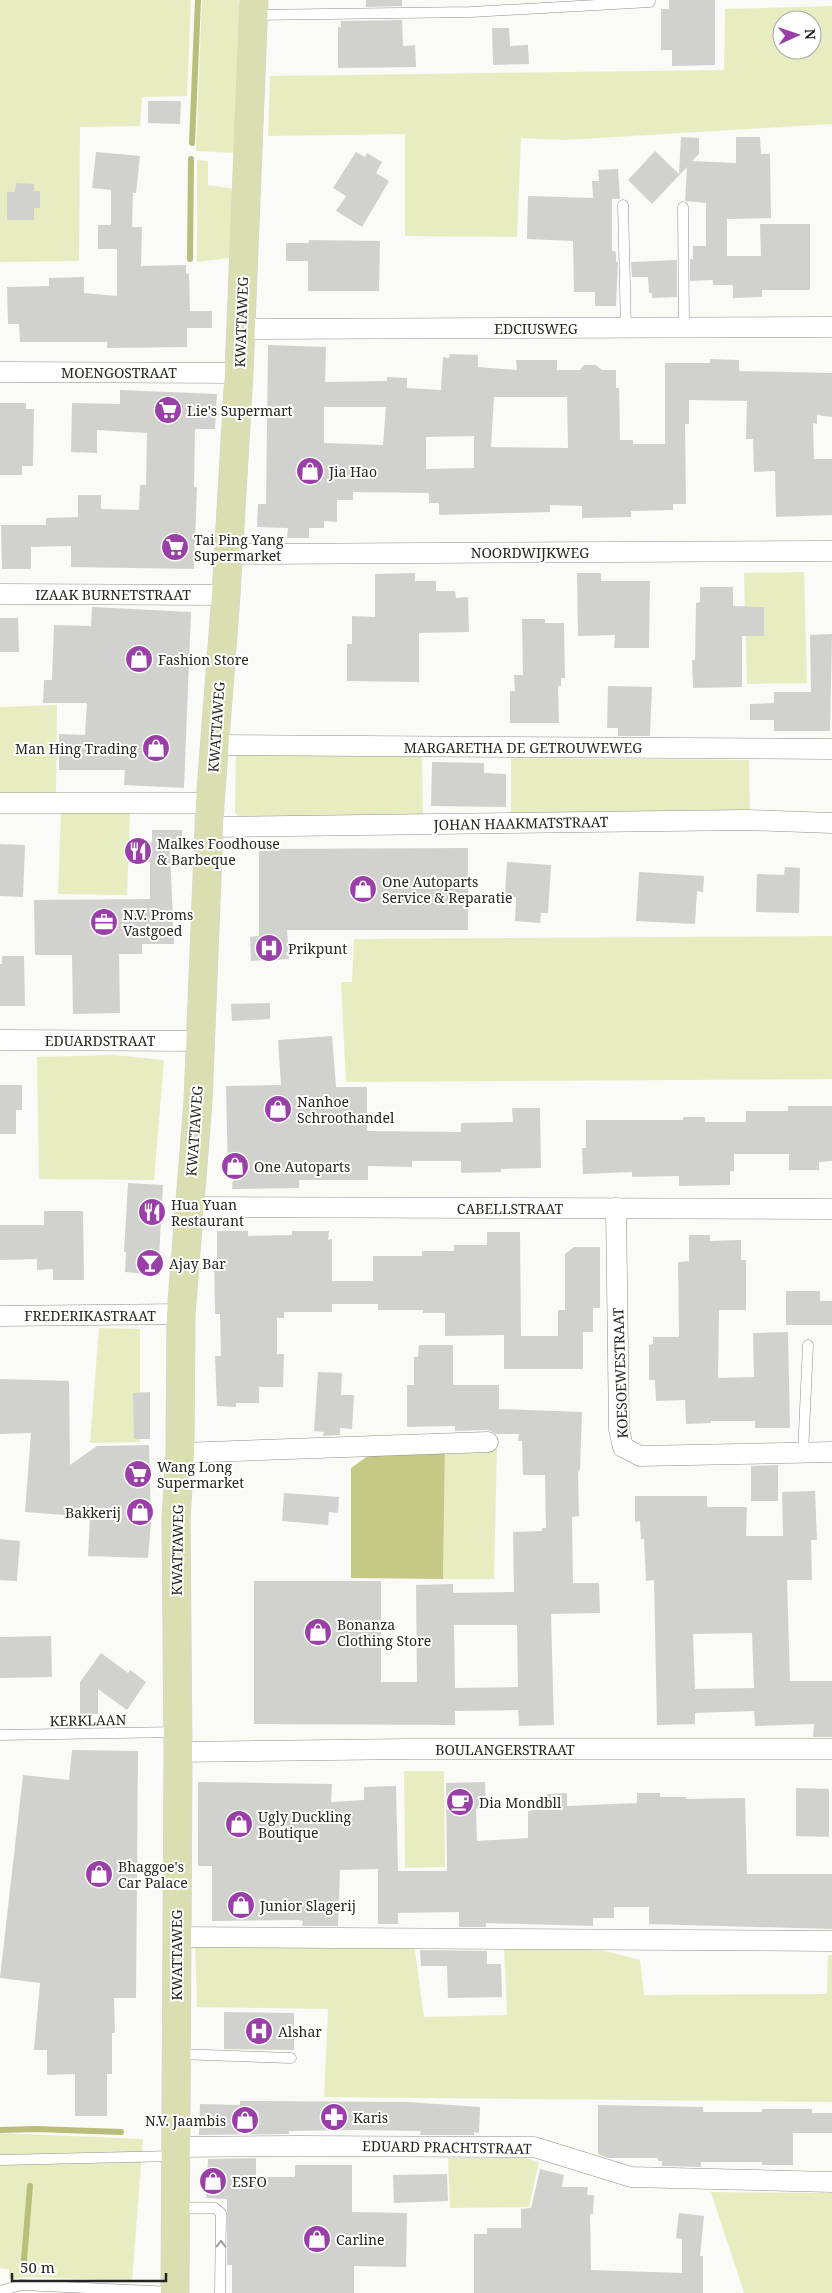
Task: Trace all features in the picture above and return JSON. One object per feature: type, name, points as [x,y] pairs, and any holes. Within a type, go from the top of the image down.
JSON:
[{"type":"main road","name":"KWATTAWEG","points":[[175,2292],[177,2152],[175,1937],[177,1742],[176,1519],[180,1452],[181,1314],[188,1207],[198,1102],[210,815],[226,595],[239,373],[254,8]]},
{"type":"street","name":"EDCIUSWEG","points":[[241,329],[832,327]]},
{"type":"street","name":"MOENGOSTRAAT","points":[[0,372],[239,373]]},
{"type":"street","name":"NOORDWIJKWEG","points":[[228,554],[832,552]]},
{"type":"street","name":"IZAAK BURNETSTRAAT","points":[[0,594],[226,595]]},
{"type":"street","name":"MARGARETHA DE GETROUWEWEG","points":[[214,745],[832,749]]},
{"type":"street","name":"JOHAN HAAKMATSTRAAT","points":[[0,803],[210,815],[746,820],[832,823]]},
{"type":"street","name":"EDUARDSTRAAT","points":[[0,1040],[200,1040]]},
{"type":"street","name":"CABELLSTRAAT","points":[[188,1207],[832,1209]]},
{"type":"street","name":"KOESOEWESTRAAT","points":[[616,1208],[619,1428],[623,1447],[640,1456],[832,1452]]},
{"type":"street","name":"FREDERIKASTRAAT","points":[[0,1316],[181,1314]]},
{"type":"street","points":[[180,1452],[488,1442]]},
{"type":"street","name":"BOULANGERSTRAAT","points":[[177,1742],[409,1749],[832,1749]]},
{"type":"street","points":[[175,1937],[832,1941]]},
{"type":"street","name":"EDUARD PRACHTSTRAAT","points":[[177,2152],[299,2146],[534,2147],[632,2177],[832,2182]]},
{"type":"lane","points":[[254,8],[471,12],[650,2]]},
{"type":"lane","points":[[623,205],[626,328]]},
{"type":"lane","points":[[683,207],[684,328]]},
{"type":"lane","points":[[803,1453],[808,1346]]},
{"type":"lane","name":"KERKLAAN","points":[[0,1735],[177,1742]]},
{"type":"lane","points":[[176,2054],[291,2058]]},
{"type":"lane","points":[[0,2160],[177,2152]]},
{"type":"lane","points":[[176,2208],[215,2208],[221,2213],[220,2293]]},
{"type":"lane","points":[[0,2291],[20,2285],[175,2292]]},
{"type":"green space","points":[[0,0],[191,0],[187,96],[142,97],[140,126],[80,127],[79,261],[0,262]]},
{"type":"green space","points":[[202,0],[239,0],[240,56],[236,153],[196,151]]},
{"type":"green space","points":[[832,6],[832,124],[565,140],[521,138],[517,237],[405,236],[405,134],[268,136],[270,76],[724,70],[725,9]]},
{"type":"green space","points":[[197,160],[208,161],[208,185],[235,189],[229,258],[197,262]]},
{"type":"green space","points":[[804,572],[807,683],[747,684],[744,573]]},
{"type":"green space","points":[[57,705],[56,795],[0,796],[0,707]]},
{"type":"green space","points":[[236,754],[422,755],[423,815],[240,818],[235,812]]},
{"type":"green space","points":[[511,758],[749,760],[750,816],[511,816]]},
{"type":"green space","points":[[61,811],[130,811],[127,895],[58,894]]},
{"type":"green space","points":[[832,936],[832,1079],[346,1082],[341,982],[352,982],[354,939]]},
{"type":"green space","points":[[114,1055],[164,1060],[154,1180],[39,1179],[37,1057]]},
{"type":"green space","points":[[99,1328],[140,1329],[140,1442],[90,1443]]},
{"type":"green space","points":[[497,1444],[494,1579],[443,1579],[445,1447]]},
{"type":"green space","points":[[445,1447],[443,1579],[351,1578],[351,1468],[376,1450]]},
{"type":"green space","points":[[404,1771],[444,1771],[445,1867],[405,1868]]},
{"type":"green space","points":[[195,1943],[414,1944],[424,2017],[507,2015],[504,1945],[586,1946],[640,1960],[644,1995],[827,1994],[828,1955],[832,1955],[832,2102],[324,2097],[328,2009],[197,2007]]},
{"type":"green space","points":[[0,2133],[143,2139],[132,2281],[28,2277],[9,2279],[9,2269],[0,2268]]},
{"type":"green space","points":[[448,2158],[526,2158],[539,2162],[529,2207],[450,2208]]},
{"type":"green space","points":[[711,2192],[832,2193],[832,2293],[744,2293]]},
{"type":"building","points":[[366,0],[402,0],[402,6],[366,7]]},
{"type":"building","points":[[669,0],[715,0],[715,65],[672,66],[672,50],[661,50],[661,9],[669,9]]},
{"type":"building","points":[[402,20],[403,46],[415,45],[416,67],[338,68],[338,27],[341,27],[341,21]]},
{"type":"building","points":[[492,28],[509,28],[510,46],[528,45],[529,64],[493,65]]},
{"type":"building","points":[[148,101],[181,101],[180,124],[148,123]]},
{"type":"building","points":[[681,137],[699,138],[699,154],[692,161],[736,163],[736,137],[760,137],[761,154],[770,154],[771,218],[727,219],[727,256],[761,256],[760,224],[810,224],[810,290],[762,290],[762,297],[733,298],[733,285],[713,285],[713,280],[690,281],[690,259],[693,259],[693,246],[706,246],[706,203],[685,201],[687,167],[652,204],[628,180],[655,151],[679,174]]},
{"type":"building","points":[[96,152],[140,156],[136,193],[133,193],[132,227],[142,227],[141,266],[186,265],[186,273],[189,274],[190,311],[212,311],[212,328],[187,328],[187,347],[107,348],[107,342],[20,342],[19,324],[8,324],[7,287],[49,286],[49,278],[84,277],[84,293],[117,296],[117,249],[98,249],[98,225],[111,225],[111,190],[92,188]]},
{"type":"building","points":[[356,152],[365,157],[367,153],[382,162],[376,173],[389,181],[362,227],[336,211],[346,196],[333,188]]},
{"type":"building","points":[[618,169],[620,199],[612,199],[612,251],[616,252],[616,262],[618,262],[616,306],[595,306],[595,292],[574,292],[573,241],[527,239],[528,196],[593,198],[592,181],[599,181],[598,170]]},
{"type":"building","points":[[16,183],[34,184],[34,191],[40,191],[40,208],[34,208],[34,220],[7,220],[7,192],[15,192]]},
{"type":"building","points":[[309,240],[380,241],[379,291],[308,291],[308,261],[286,261],[286,243],[309,243]]},
{"type":"building","points":[[677,260],[677,297],[652,298],[652,293],[649,293],[648,277],[632,277],[631,262]]},
{"type":"building","points":[[268,345],[326,347],[325,382],[387,381],[387,377],[407,378],[407,388],[441,390],[443,357],[449,358],[450,354],[478,355],[478,367],[517,370],[516,360],[557,360],[557,370],[580,370],[584,365],[596,365],[602,370],[616,370],[616,388],[619,388],[620,440],[633,440],[633,444],[665,444],[665,363],[710,363],[710,359],[739,360],[739,371],[832,373],[832,417],[817,415],[817,424],[813,423],[814,459],[832,459],[832,515],[776,517],[775,471],[754,472],[753,439],[746,439],[747,401],[689,400],[689,424],[685,424],[686,504],[673,504],[673,510],[631,511],[631,517],[582,518],[582,506],[550,505],[550,512],[439,515],[439,503],[429,503],[429,493],[353,492],[353,500],[337,500],[337,522],[324,521],[324,528],[309,528],[309,538],[287,538],[288,528],[257,527],[258,504],[266,504]],"holes":[[[494,397],[567,397],[568,448],[491,447]],[[324,407],[386,407],[383,445],[324,443]],[[474,436],[474,468],[426,469],[426,437]]]},
{"type":"building","points":[[120,390],[217,394],[215,429],[195,429],[194,487],[197,487],[194,569],[71,567],[71,546],[31,547],[31,569],[2,569],[1,525],[46,525],[46,518],[78,517],[78,495],[101,495],[101,509],[139,510],[140,485],[146,485],[147,433],[97,430],[97,453],[71,452],[72,403],[120,404]]},
{"type":"building","points":[[0,403],[26,403],[26,409],[34,409],[33,466],[22,466],[22,475],[0,475]]},
{"type":"building","points":[[415,573],[415,581],[436,581],[436,591],[455,591],[456,598],[468,597],[469,632],[419,633],[419,682],[347,681],[347,644],[352,644],[352,616],[375,617],[375,574]]},
{"type":"building","points":[[577,573],[601,573],[601,581],[650,581],[649,648],[614,648],[615,635],[578,636]]},
{"type":"building","points":[[700,587],[733,587],[733,606],[764,607],[764,636],[742,636],[742,687],[693,688],[692,660],[695,660],[696,603],[700,602]]},
{"type":"building","points":[[92,607],[191,612],[184,788],[124,785],[125,770],[59,770],[59,734],[85,735],[87,703],[43,703],[44,680],[52,680],[54,625],[91,626]]},
{"type":"building","points":[[0,618],[18,618],[19,652],[0,652]]},
{"type":"building","points":[[522,619],[545,619],[545,623],[564,623],[565,678],[561,678],[561,686],[558,686],[559,723],[510,723],[510,691],[515,691],[514,675],[523,675]]},
{"type":"building","points":[[832,634],[830,731],[774,731],[774,720],[750,720],[750,704],[774,703],[774,692],[811,692],[810,635]]},
{"type":"building","points":[[608,686],[652,687],[650,736],[618,736],[618,728],[607,728]]},
{"type":"building","points":[[432,762],[484,763],[484,773],[506,774],[506,807],[431,806]]},
{"type":"building","name":"N.V. Proms Vastgoed","points":[[152,830],[182,830],[182,851],[170,851],[174,944],[142,944],[142,954],[119,954],[120,1013],[73,1014],[72,955],[35,955],[34,900],[150,899],[150,862],[130,861],[130,841],[152,842]]},
{"type":"building","points":[[0,844],[25,845],[23,897],[0,896]]},
{"type":"building","name":"One Autoparts Service & Reparatie","points":[[468,848],[468,930],[287,930],[289,959],[251,961],[250,937],[259,936],[259,849]]},
{"type":"building","points":[[507,862],[551,865],[548,913],[541,913],[540,923],[515,921],[516,897],[505,896]]},
{"type":"building","points":[[785,867],[800,868],[799,913],[756,912],[757,874],[784,875]]},
{"type":"building","points":[[639,872],[704,876],[703,892],[697,891],[695,924],[636,921]]},
{"type":"building","points":[[2,956],[24,956],[25,1006],[0,1006],[0,964],[2,964]]},
{"type":"building","points":[[270,1003],[270,1019],[232,1021],[231,1004]]},
{"type":"building","points":[[332,1036],[336,1087],[367,1087],[367,1131],[461,1132],[461,1123],[513,1122],[512,1108],[540,1108],[541,1168],[461,1173],[461,1161],[412,1161],[412,1167],[368,1166],[368,1180],[299,1180],[299,1188],[232,1189],[233,1178],[228,1178],[226,1086],[281,1085],[278,1040]]},
{"type":"building","points":[[0,1085],[22,1085],[22,1110],[16,1110],[16,1134],[0,1134]]},
{"type":"building","points":[[788,1106],[832,1106],[832,1161],[819,1162],[819,1170],[789,1170],[789,1154],[734,1154],[734,1171],[730,1171],[730,1185],[679,1186],[679,1176],[632,1177],[632,1172],[583,1174],[582,1148],[586,1148],[586,1120],[683,1120],[683,1117],[705,1117],[705,1122],[746,1122],[746,1111],[788,1111]]},
{"type":"building","points":[[128,1183],[163,1185],[158,1275],[125,1272],[126,1252],[124,1252]]},
{"type":"building","points":[[44,1211],[83,1211],[84,1280],[53,1280],[53,1269],[37,1270],[37,1259],[0,1260],[0,1225],[44,1225]]},
{"type":"building","points":[[217,1231],[248,1231],[248,1236],[292,1235],[292,1231],[329,1231],[328,1240],[332,1239],[332,1281],[373,1281],[373,1256],[422,1256],[422,1251],[454,1251],[454,1245],[487,1245],[487,1232],[520,1232],[521,1336],[558,1336],[558,1310],[565,1310],[565,1254],[574,1247],[600,1247],[600,1308],[593,1308],[593,1332],[583,1332],[583,1369],[504,1369],[504,1335],[445,1336],[445,1313],[423,1313],[423,1310],[378,1310],[378,1304],[332,1304],[332,1312],[284,1312],[284,1318],[277,1318],[277,1354],[284,1354],[283,1387],[259,1387],[259,1403],[236,1403],[236,1407],[217,1406],[215,1356],[221,1356],[220,1314],[215,1314],[214,1259],[217,1259]]},
{"type":"building","points":[[689,1235],[710,1235],[710,1241],[741,1240],[741,1260],[746,1260],[746,1310],[719,1310],[718,1378],[754,1377],[753,1333],[788,1332],[790,1428],[755,1428],[755,1421],[711,1421],[711,1423],[686,1424],[685,1400],[656,1401],[655,1380],[649,1380],[649,1345],[653,1344],[653,1337],[679,1337],[678,1262],[689,1261]]},
{"type":"building","points":[[786,1291],[820,1291],[820,1301],[832,1301],[832,1325],[786,1325]]},
{"type":"building","points":[[419,1345],[453,1345],[453,1385],[499,1385],[499,1409],[582,1412],[580,1469],[578,1472],[579,1516],[572,1517],[573,1583],[599,1583],[600,1613],[551,1614],[554,1725],[519,1726],[518,1710],[455,1711],[455,1725],[254,1724],[254,1581],[381,1581],[381,1682],[417,1682],[416,1585],[453,1584],[453,1593],[514,1592],[513,1532],[542,1531],[542,1528],[546,1528],[545,1475],[523,1475],[522,1441],[518,1441],[519,1434],[497,1434],[488,1430],[455,1431],[455,1426],[407,1427],[407,1385],[414,1385],[414,1357],[418,1357]],"holes":[[[454,1625],[517,1625],[518,1687],[455,1688]]]},
{"type":"building","points":[[318,1372],[342,1373],[341,1395],[354,1395],[352,1429],[340,1428],[340,1435],[323,1436],[324,1432],[314,1431]]},
{"type":"building","points":[[0,1379],[69,1381],[70,1465],[97,1446],[149,1445],[151,1522],[148,1558],[88,1556],[90,1517],[25,1512],[31,1433],[0,1434]]},
{"type":"building","points":[[150,1392],[150,1439],[134,1439],[133,1393]]},
{"type":"building","points":[[778,1465],[778,1501],[751,1501],[751,1466]]},
{"type":"building","points":[[815,1491],[817,1540],[811,1540],[812,1580],[787,1580],[790,1681],[832,1681],[832,1737],[813,1737],[814,1724],[755,1726],[754,1711],[695,1713],[695,1724],[657,1725],[654,1580],[646,1581],[644,1539],[641,1539],[640,1521],[635,1522],[635,1496],[707,1496],[707,1507],[747,1507],[746,1536],[783,1536],[782,1492]],"holes":[[[752,1633],[754,1688],[695,1689],[693,1634]]]},
{"type":"building","points":[[284,1493],[339,1497],[338,1513],[329,1512],[328,1525],[282,1521]]},
{"type":"building","points":[[0,1539],[20,1541],[17,1581],[0,1580]]},
{"type":"building","points":[[51,1636],[52,1677],[0,1678],[0,1637]]},
{"type":"building","points":[[101,1653],[128,1673],[130,1670],[146,1682],[127,1710],[98,1689],[98,1714],[80,1714],[80,1682]]},
{"type":"building","points":[[72,1750],[138,1751],[136,1998],[114,1998],[115,2033],[112,2033],[112,2074],[107,2074],[107,2116],[75,2116],[75,2074],[47,2075],[47,2050],[34,2050],[40,1983],[0,1978],[23,1775],[69,1780]]},
{"type":"building","points":[[198,1782],[332,1784],[331,1802],[364,1800],[364,1787],[396,1786],[398,1871],[447,1871],[446,1783],[485,1782],[486,1809],[476,1809],[477,1841],[528,1838],[528,1811],[531,1811],[531,1801],[548,1801],[547,1794],[567,1793],[567,1806],[637,1803],[637,1793],[660,1793],[660,1797],[686,1797],[686,1799],[745,1798],[747,1874],[832,1874],[832,1929],[649,1924],[649,1907],[614,1907],[614,1918],[593,1918],[593,1926],[486,1923],[486,1927],[459,1927],[459,1912],[398,1913],[398,1924],[378,1924],[378,1869],[340,1870],[338,1926],[302,1926],[303,1921],[298,1920],[212,1921],[212,1866],[198,1866]]},
{"type":"building","points":[[796,1788],[829,1789],[829,1837],[796,1836]]},
{"type":"building","points":[[420,1950],[487,1951],[487,1964],[501,1964],[502,1997],[448,1998],[447,1966],[421,1966]]},
{"type":"building","name":"Alshar","points":[[224,2012],[294,2013],[294,2050],[224,2049]]},
{"type":"building","points":[[240,2101],[407,2102],[480,2107],[479,2133],[474,2132],[474,2135],[420,2135],[421,2131],[356,2130],[289,2131],[289,2134],[199,2135],[200,2104],[240,2105]]},
{"type":"building","points":[[598,2105],[703,2107],[703,2112],[762,2112],[762,2109],[812,2109],[812,2113],[832,2113],[832,2133],[793,2133],[793,2165],[762,2165],[762,2162],[701,2162],[701,2167],[662,2166],[662,2161],[658,2161],[658,2158],[608,2158],[598,2154]]},
{"type":"building","points":[[256,2158],[256,2177],[295,2177],[295,2165],[352,2165],[352,2212],[407,2213],[406,2267],[354,2266],[354,2293],[232,2293],[232,2265],[227,2265],[227,2199],[206,2198],[208,2159]]},
{"type":"building","points":[[540,2169],[564,2175],[562,2187],[588,2187],[587,2195],[594,2195],[593,2214],[590,2214],[591,2270],[682,2273],[682,2239],[676,2238],[679,2213],[704,2216],[700,2256],[703,2256],[703,2293],[474,2293],[474,2234],[487,2234],[487,2228],[521,2228],[521,2209],[531,2208]]},
{"type":"building","points":[[447,2174],[448,2201],[394,2203],[393,2175]]},
{"type":"waterway","points":[[192,143],[198,0]]},
{"type":"waterway","points":[[190,259],[191,159]]},
{"type":"waterway","points":[[0,2130],[36,2129],[121,2132]]},
{"type":"waterway","points":[[23,2272],[30,2186]]},
{"type":"place","name":"Lie's Supermart","points":[[168,410]]},
{"type":"place","name":"Jia Hao","points":[[310,471]]},
{"type":"place","name":"Tai Ping Yang Supermarket","points":[[175,547]]},
{"type":"place","name":"Fashion Store","points":[[139,659]]},
{"type":"place","name":"Man Hing Trading","points":[[156,748]]},
{"type":"place","name":"Malkes Foodhouse & Barbeque","points":[[138,851]]},
{"type":"place","name":"One Autoparts Service & Reparatie","points":[[363,889]]},
{"type":"place","name":"N.V. Proms Vastgoed","points":[[104,922]]},
{"type":"place","name":"Prikpunt","points":[[269,948]]},
{"type":"place","name":"Nanhoe Schroothandel","points":[[278,1109]]},
{"type":"place","name":"One Autoparts","points":[[235,1166]]},
{"type":"place","name":"Hua Yuan Restaurant","points":[[152,1212]]},
{"type":"place","name":"Ajay Bar","points":[[150,1263]]},
{"type":"place","name":"Wang Long Supermarket","points":[[138,1474]]},
{"type":"place","name":"Bakkerij","points":[[140,1512]]},
{"type":"place","name":"Bonanza Clothing Store","points":[[318,1632]]},
{"type":"place","name":"Dia Mondbll","points":[[460,1802]]},
{"type":"place","name":"Ugly Duckling Boutique","points":[[239,1824]]},
{"type":"place","name":"Bhaggoe's Car Palace","points":[[99,1874]]},
{"type":"place","name":"Junior Slagerij","points":[[241,1905]]},
{"type":"place","name":"Alshar","points":[[259,2031]]},
{"type":"place","name":"Karis","points":[[334,2117]]},
{"type":"place","name":"N.V. Jaambis","points":[[245,2120]]},
{"type":"place","name":"ESFO","points":[[213,2181]]},
{"type":"place","name":"Carline","points":[[317,2239]]}]
